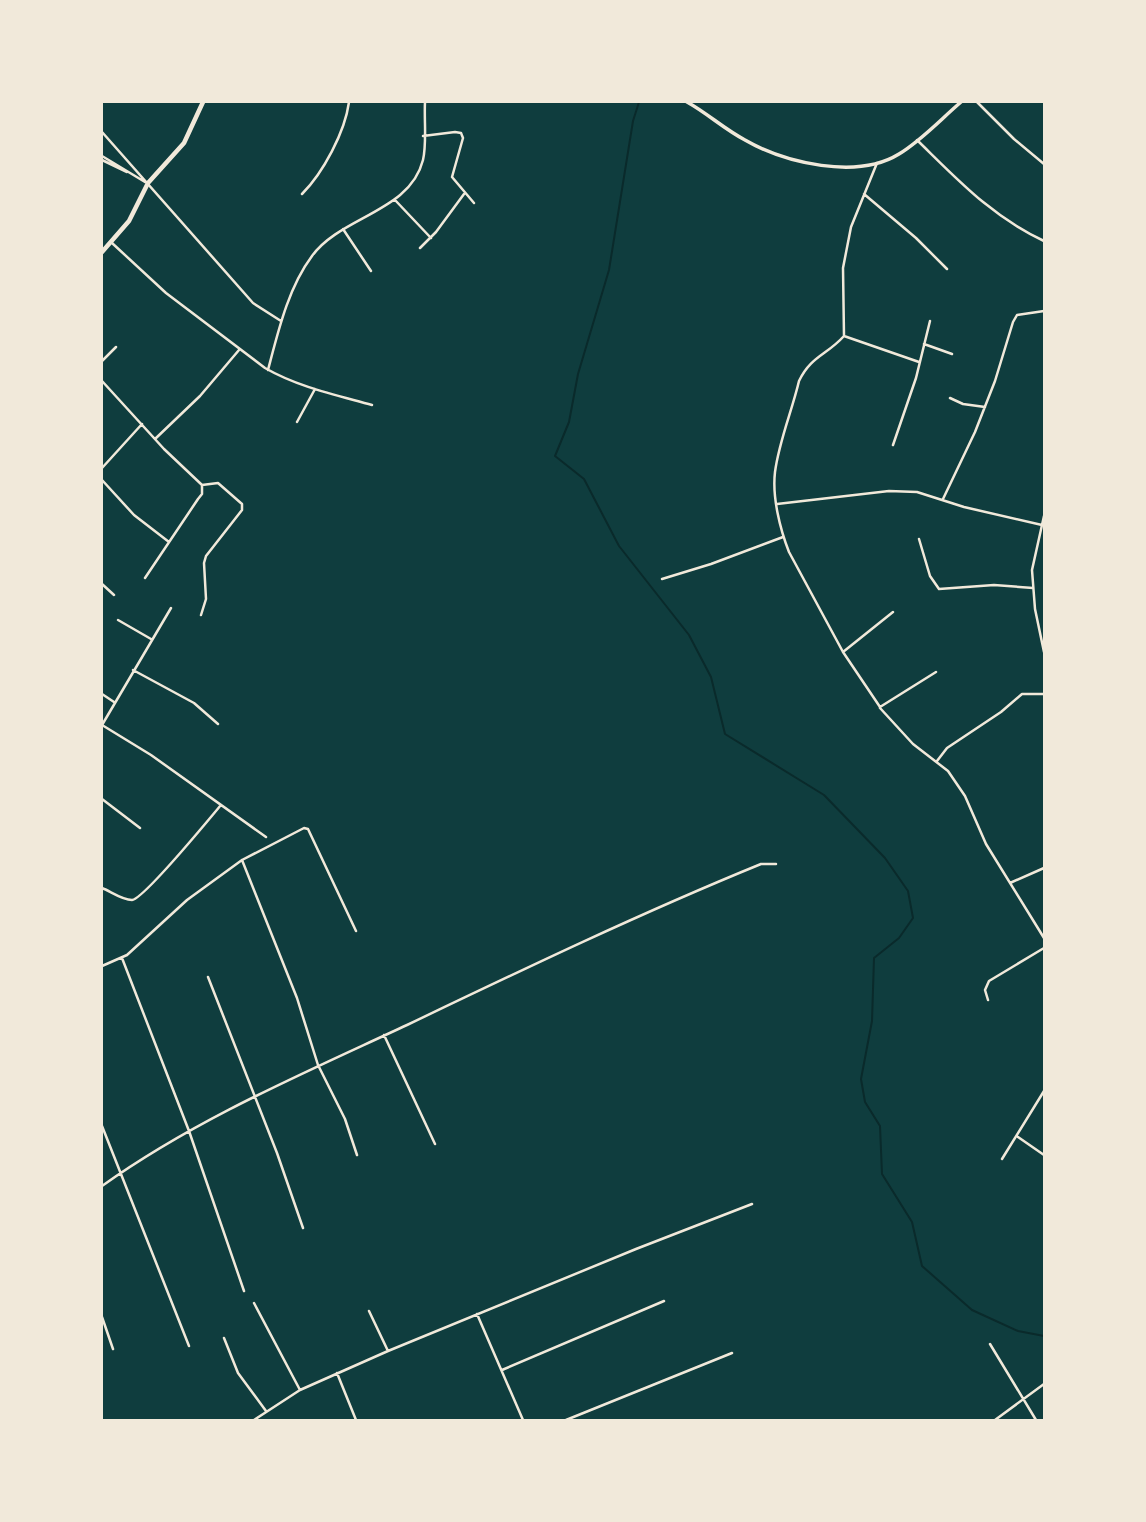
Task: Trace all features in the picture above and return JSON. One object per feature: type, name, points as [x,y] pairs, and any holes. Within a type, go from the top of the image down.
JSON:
[{"type":"main road","points":[[102,252],[130,221],[148,183],[184,143],[203,102]]},
{"type":"street","points":[[302,194],[315,181],[325,164],[342,126],[349,102]]},
{"type":"street","points":[[268,370],[281,321],[312,255],[343,229],[395,199],[415,178],[422,164],[425,102]]},
{"type":"street","points":[[687,102],[744,140],[782,157],[835,166],[877,163],[899,154],[961,102]]},
{"type":"street","points":[[977,102],[1014,139],[1045,164]]},
{"type":"street","points":[[102,132],[253,303],[281,321]]},
{"type":"street","points":[[423,136],[461,133],[463,138],[452,177],[474,203]]},
{"type":"street","points":[[917,140],[985,205],[1006,221],[1045,241]]},
{"type":"street","points":[[102,159],[148,183]]},
{"type":"street","points":[[844,336],[843,268],[851,227],[877,163]]},
{"type":"street","points":[[420,248],[432,238],[465,192]]},
{"type":"street","points":[[864,194],[947,269]]},
{"type":"street","points":[[395,199],[432,238]]},
{"type":"street","points":[[343,229],[372,271]]},
{"type":"street","points":[[111,242],[151,280],[268,370],[282,378],[372,405]]},
{"type":"street","points":[[943,499],[985,407],[1017,315],[1045,311]]},
{"type":"street","points":[[893,445],[916,379],[930,321]]},
{"type":"street","points":[[844,336],[919,362]]},
{"type":"street","points":[[844,336],[815,358],[805,369],[799,382],[775,474],[783,537],[843,652],[880,707],[913,744],[948,771],[965,796],[986,844],[1045,939]]},
{"type":"street","points":[[924,345],[953,354]]},
{"type":"street","points":[[102,361],[116,347]]},
{"type":"street","points":[[155,439],[200,396],[239,350]]},
{"type":"street","points":[[102,381],[202,485],[202,494],[145,578]]},
{"type":"street","points":[[297,422],[315,389]]},
{"type":"street","points":[[950,398],[963,404],[985,407]]},
{"type":"street","points":[[102,468],[142,424]]},
{"type":"street","points":[[102,480],[134,515],[169,542]]},
{"type":"street","points":[[201,615],[206,599],[205,556],[242,510],[242,504],[218,483],[202,485]]},
{"type":"street","points":[[777,504],[889,491],[917,492],[964,507],[1042,525]]},
{"type":"street","points":[[1045,516],[1032,570],[1045,652]]},
{"type":"street","points":[[662,579],[783,537]]},
{"type":"street","points":[[919,539],[930,576],[939,589],[994,585],[1033,588]]},
{"type":"street","points":[[102,584],[114,594]]},
{"type":"street","points":[[171,608],[102,725],[151,755],[266,837]]},
{"type":"street","points":[[843,652],[893,612]]},
{"type":"street","points":[[118,620],[151,639]]},
{"type":"street","points":[[133,670],[194,703],[218,724]]},
{"type":"street","points":[[880,707],[936,672]]},
{"type":"street","points":[[102,694],[114,702]]},
{"type":"street","points":[[937,761],[947,748],[1001,712],[1022,694],[1045,694]]},
{"type":"street","points":[[102,799],[140,828]]},
{"type":"street","points":[[102,888],[130,900],[137,899],[221,805]]},
{"type":"street","points":[[102,966],[122,958],[187,900],[242,860],[301,828],[308,829],[356,931]]},
{"type":"street","points":[[242,860],[297,998],[318,1065],[345,1119],[357,1156]]},
{"type":"street","points":[[102,1186],[189,1131],[318,1065],[658,906],[761,864],[776,864]]},
{"type":"street","points":[[1010,883],[1045,868]]},
{"type":"street","points":[[988,1000],[985,990],[989,981],[1045,948]]},
{"type":"street","points":[[122,958],[189,1131],[244,1291]]},
{"type":"street","points":[[208,977],[303,1228]]},
{"type":"street","points":[[384,1035],[435,1144]]},
{"type":"street","points":[[1002,1159],[1045,1091]]},
{"type":"street","points":[[102,1126],[189,1346]]},
{"type":"street","points":[[1017,1136],[1045,1155]]},
{"type":"street","points":[[254,1420],[300,1390],[337,1373],[752,1204]]},
{"type":"street","points":[[502,1370],[664,1301]]},
{"type":"street","points":[[254,1303],[300,1390]]},
{"type":"street","points":[[369,1311],[388,1351]]},
{"type":"street","points":[[477,1314],[523,1420]]},
{"type":"street","points":[[102,1317],[113,1349]]},
{"type":"street","points":[[224,1338],[238,1373],[266,1411]]},
{"type":"street","points":[[990,1344],[1036,1420]]},
{"type":"street","points":[[566,1420],[732,1353]]},
{"type":"street","points":[[337,1373],[356,1420]]},
{"type":"street","points":[[995,1420],[1045,1384]]},
{"type":"waterway","points":[[639,102],[633,121],[609,270],[578,374],[569,422],[555,456],[584,479],[619,546],[689,635],[711,677],[725,734],[824,795],[885,858],[908,891],[913,918],[899,938],[874,958],[872,1021],[861,1079],[865,1102],[880,1126],[882,1174],[912,1222],[922,1266],[972,1310],[1018,1331],[1044,1336]]}]
